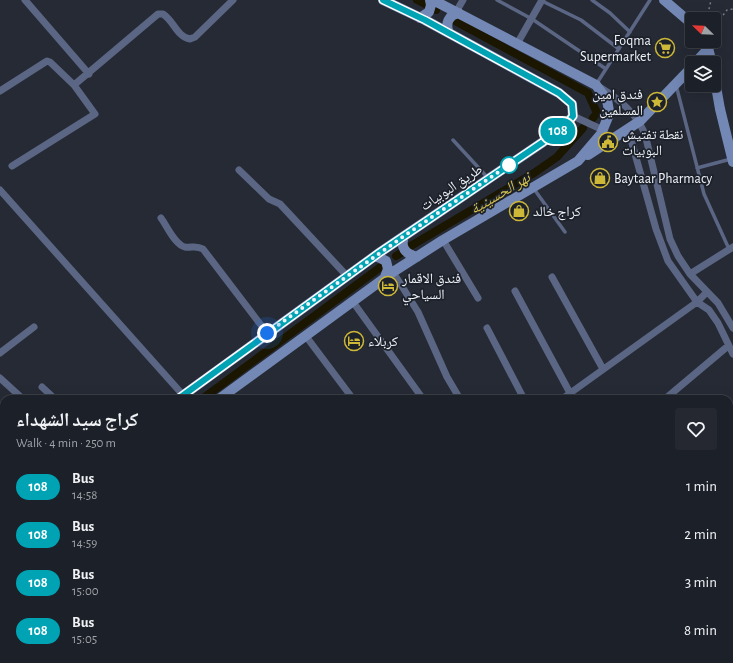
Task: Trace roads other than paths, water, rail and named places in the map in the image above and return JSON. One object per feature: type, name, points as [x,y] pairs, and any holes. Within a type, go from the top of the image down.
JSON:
[{"type":"main road","points":[[383,0],[449,33],[559,93],[572,104],[573,116]]},
{"type":"main road","points":[[420,18],[429,12],[431,4],[430,0]]},
{"type":"main road","points":[[434,0],[596,85],[607,100],[608,117],[603,130],[578,162]]},
{"type":"main road","points":[[664,0],[685,18]]},
{"type":"main road","points":[[449,33],[447,25],[448,20],[457,12]]},
{"type":"main road","points":[[225,395],[305,335],[394,272],[443,240],[534,189],[628,130],[640,121],[685,74]]},
{"type":"main road","points":[[717,92],[733,161]]},
{"type":"main road","name":"طريق البوبيات","points":[[184,395],[347,276],[543,142],[566,125],[573,116]]},
{"type":"main road","points":[[404,236],[402,245],[404,250],[407,253],[417,257]]},
{"type":"main road","points":[[374,257],[378,257],[386,261],[388,269],[385,278]]},
{"type":"street","points":[[25,0],[89,74]]},
{"type":"street","points":[[74,85],[89,74],[158,14],[163,14],[169,18],[180,35],[190,39],[196,37],[233,0]]},
{"type":"street","points":[[457,12],[462,0]]},
{"type":"street","points":[[517,44],[542,0]]},
{"type":"street","points":[[0,91],[48,61],[74,85],[95,114],[12,166]]},
{"type":"street","points":[[596,85],[619,100],[640,121],[645,134],[670,239],[678,256],[690,274],[706,293],[718,303],[733,328]]},
{"type":"street","points":[[573,116],[603,130]]},
{"type":"street","points":[[628,130],[661,244],[668,261],[697,302],[708,310],[718,323],[733,354]]},
{"type":"street","points":[[238,170],[269,199],[280,204],[347,276]]},
{"type":"street","points":[[0,190],[179,395]]},
{"type":"street","points":[[161,218],[178,243],[183,246],[197,246],[203,249],[267,333]]},
{"type":"street","points":[[443,240],[478,298]]},
{"type":"street","points":[[690,274],[731,248]]},
{"type":"street","points":[[394,272],[418,312],[447,377],[458,395]]},
{"type":"street","points":[[552,277],[603,369]]},
{"type":"street","points":[[515,290],[570,393]]},
{"type":"street","points":[[567,395],[697,302],[706,293]]},
{"type":"street","points":[[353,302],[420,395]]},
{"type":"street","points":[[0,353],[34,327]]},
{"type":"street","points":[[487,328],[522,395]]},
{"type":"street","points":[[305,335],[350,395]]},
{"type":"street","points":[[670,395],[728,346]]},
{"type":"street","points":[[0,378],[19,395]]},
{"type":"street","points":[[42,387],[51,395]]},
{"type":"lane","points":[[497,0],[532,19],[606,69]]},
{"type":"lane","points":[[542,0],[581,20],[619,49]]},
{"type":"lane","points":[[592,0],[610,13],[630,32]]},
{"type":"lane","points":[[596,85],[650,0]]},
{"type":"lane","points":[[676,84],[704,194],[731,248]]},
{"type":"lane","points":[[453,140],[488,179]]},
{"type":"lane","points":[[697,168],[733,161]]},
{"type":"lane","points":[[534,189],[565,232]]},
{"type":"waterway","name":"نهر الحسينية","points":[[417,0],[427,5]]},
{"type":"waterway","name":"نهر الحسينية","points":[[455,21],[588,93],[597,113],[593,118]]},
{"type":"waterway","name":"نهر الحسينية","points":[[409,247],[534,173],[557,157],[583,128]]},
{"type":"waterway","name":"نهر الحسينية","points":[[396,256],[401,253]]},
{"type":"waterway","name":"نهر الحسينية","points":[[207,395],[382,266]]},
{"type":"place","name":"Foqma Supermarket","points":[[665,48]]},
{"type":"place","name":"فندق امين المسلمين","points":[[657,102]]},
{"type":"place","name":"نقطة تفتيش البوبيات","points":[[608,142]]},
{"type":"place","name":"Baytaar Pharmacy","points":[[600,178]]},
{"type":"place","name":"كراج خالد","points":[[519,211]]},
{"type":"place","name":"فندق الاقمار السياحي","points":[[388,286]]},
{"type":"place","name":"كربلاء","points":[[354,341]]}]
